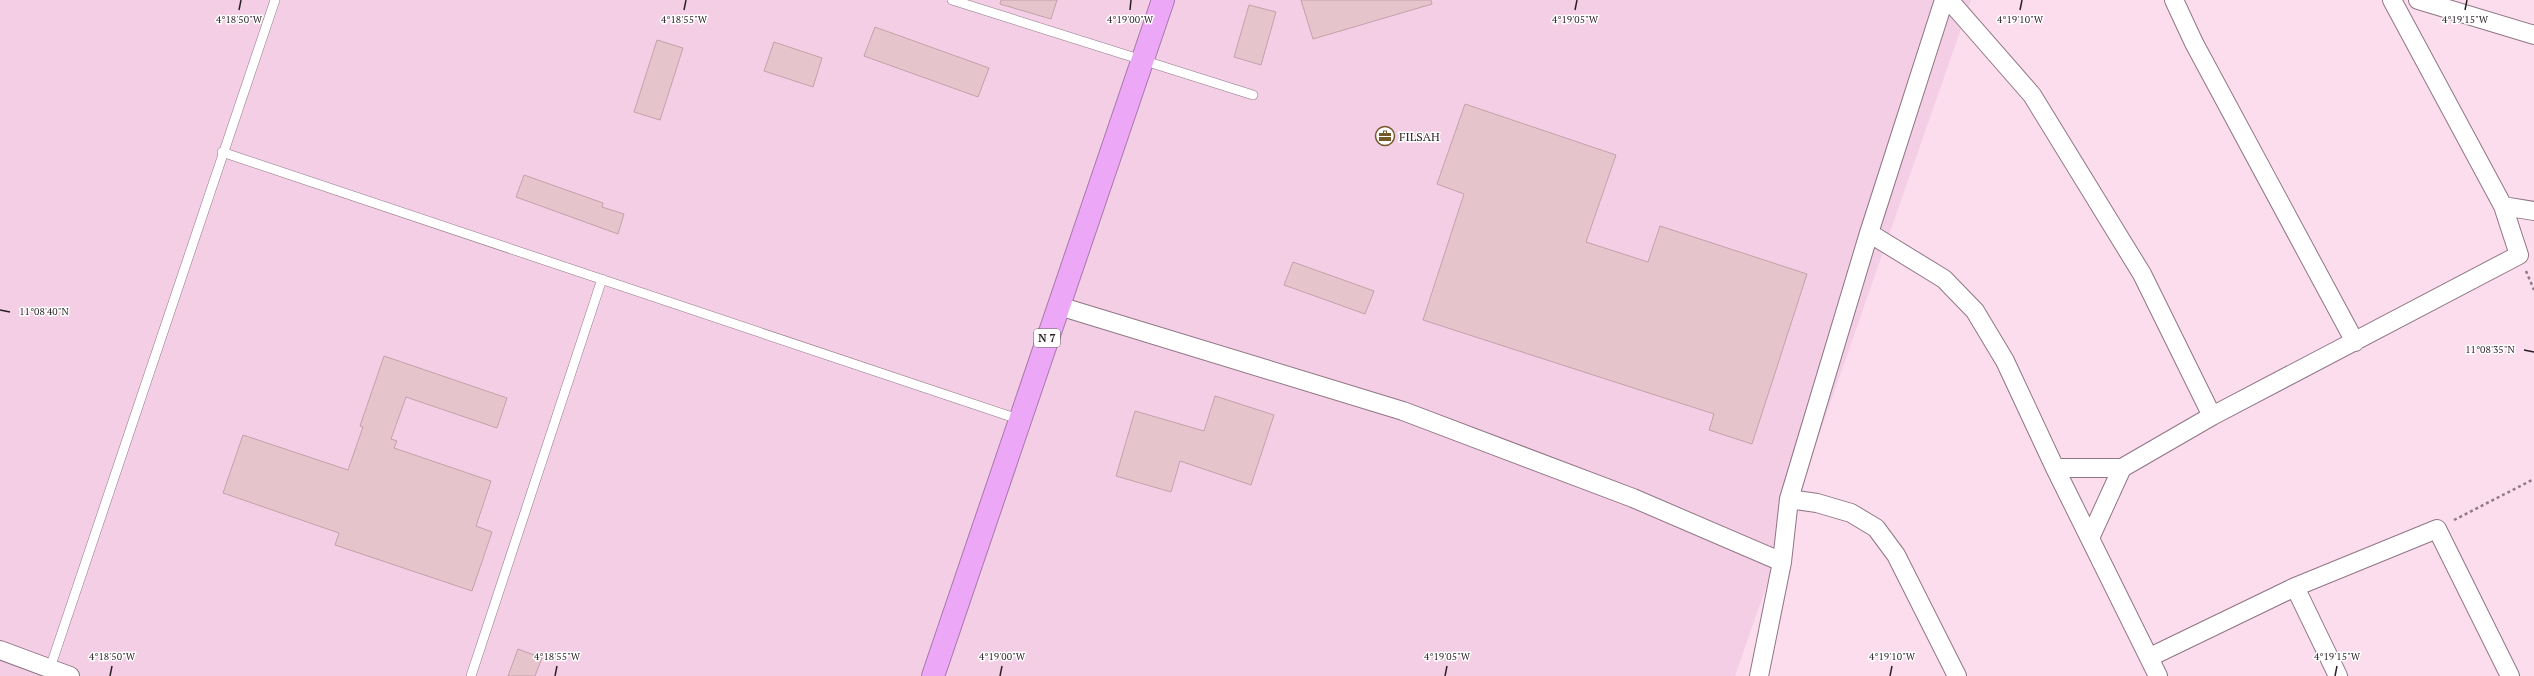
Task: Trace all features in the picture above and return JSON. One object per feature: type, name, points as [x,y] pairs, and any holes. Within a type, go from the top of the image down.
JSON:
[{"type":"highway","name":"N 7","points":[[933,676],[1018,419],[1059,306],[1141,59],[1163,0]]},
{"type":"street","points":[[1759,676],[1762,654],[1782,562],[1789,499],[1869,233],[1944,0]]},
{"type":"street","points":[[1949,0],[2032,95],[2142,274],[2212,416]]},
{"type":"street","points":[[2174,0],[2194,43],[2355,342]]},
{"type":"street","points":[[2055,468],[2122,468],[2212,416],[2520,256],[2503,206],[2392,0]]},
{"type":"street","points":[[2418,0],[2534,35]]},
{"type":"street","points":[[2503,206],[2534,211]]},
{"type":"street","points":[[1869,233],[1944,279],[1974,311],[2005,361],[2055,468],[2150,657],[2158,676]]},
{"type":"street","points":[[1059,306],[1403,411],[1633,498],[1782,562]]},
{"type":"street","points":[[2090,538],[2122,468]]},
{"type":"street","points":[[1789,499],[1817,503],[1851,513],[1876,528],[1896,555],[1957,676]]},
{"type":"street","points":[[2150,657],[2295,587],[2437,529],[2510,676]]},
{"type":"street","points":[[2295,587],[2338,676]]},
{"type":"street","points":[[0,650],[49,672],[70,676]]},
{"type":"street","points":[[1762,654],[1773,676]]},
{"type":"lane","points":[[49,672],[222,152],[275,0]]},
{"type":"lane","points":[[952,0],[1253,95]]},
{"type":"lane","points":[[222,152],[1018,419]]},
{"type":"lane","points":[[470,676],[602,279]]},
{"type":"path","points":[[2437,529],[2534,479]]},
{"type":"shaded area","points":[[0,0],[1971,0],[1735,676],[0,676]]},
{"type":"building","points":[[1001,0],[1057,0],[1051,19],[1000,4]]},
{"type":"building","points":[[1301,0],[1431,0],[1432,4],[1313,39]]},
{"type":"building","points":[[1249,5],[1276,12],[1261,65],[1234,57]]},
{"type":"building","points":[[875,27],[989,68],[978,97],[864,56]]},
{"type":"building","points":[[657,40],[683,48],[660,120],[634,112]]},
{"type":"building","points":[[774,42],[822,58],[813,87],[764,71]]},
{"type":"building","points":[[1465,104],[1616,155],[1586,242],[1648,262],[1660,226],[1807,274],[1752,444],[1709,430],[1714,414],[1423,320],[1464,194],[1437,184]]},
{"type":"building","points":[[524,175],[603,203],[602,207],[624,214],[618,234],[516,197]]},
{"type":"building","points":[[1293,262],[1374,291],[1365,314],[1284,285]]},
{"type":"building","points":[[384,356],[507,398],[497,428],[406,397],[391,439],[397,441],[394,448],[491,481],[476,526],[492,532],[472,591],[335,545],[339,533],[223,493],[243,435],[348,470],[363,427],[360,426]]},
{"type":"building","points":[[1215,396],[1274,415],[1251,485],[1180,461],[1171,492],[1116,476],[1135,411],[1204,431]]},
{"type":"building","points":[[518,649],[542,658],[535,676],[508,676]]},
{"type":"place","name":"FILSAH","points":[[1385,136]]}]
